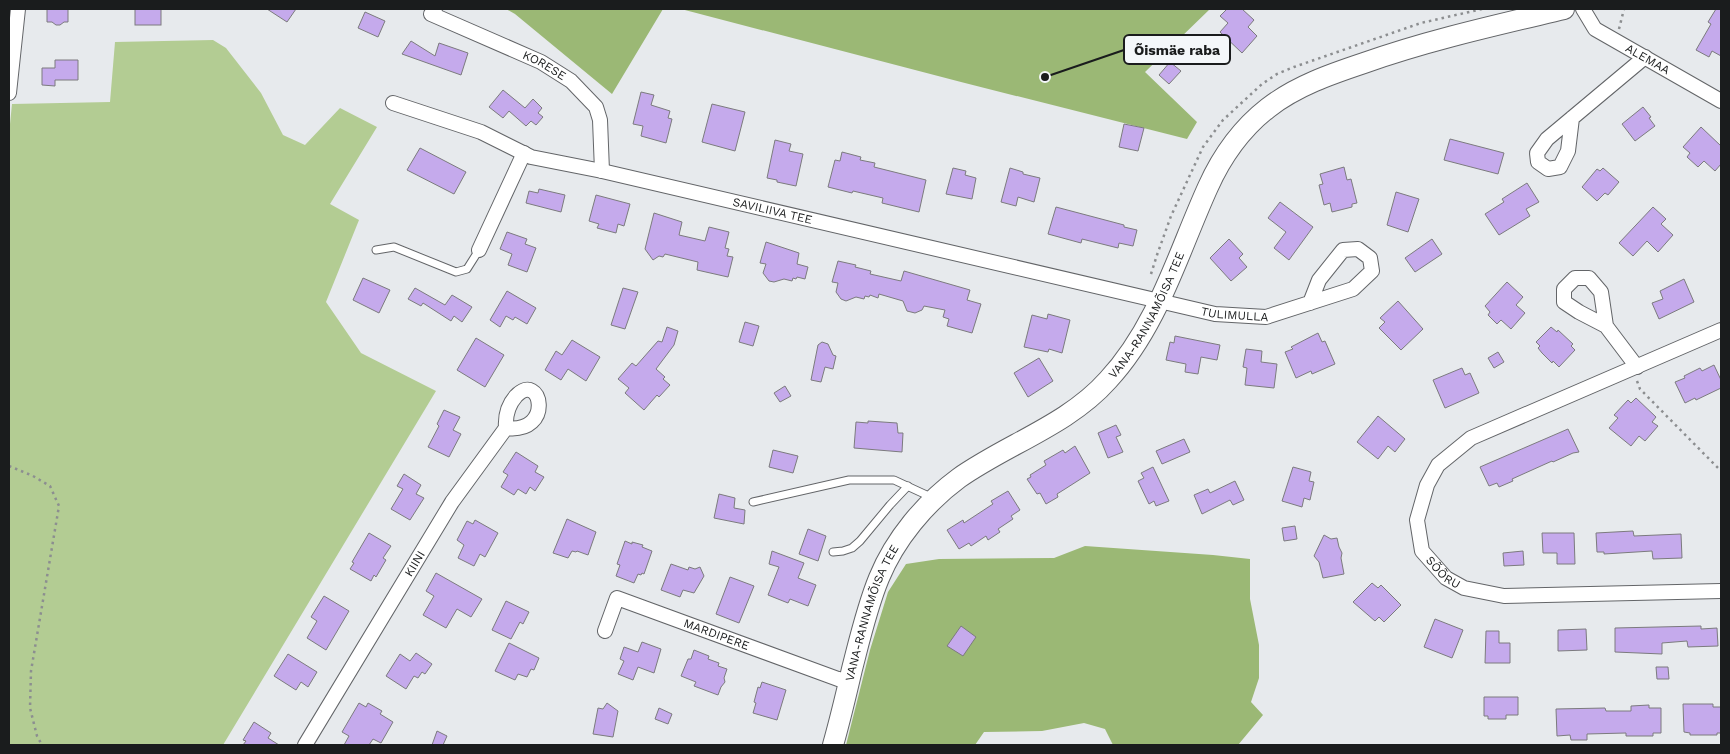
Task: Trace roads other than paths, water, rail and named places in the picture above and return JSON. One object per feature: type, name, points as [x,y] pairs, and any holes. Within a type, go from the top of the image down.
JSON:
[{"type":"street","points":[[9,93],[18,9]]},
{"type":"street","name":"KORESE","points":[[435,9],[431,14],[541,62],[571,81],[588,97],[596,107],[600,120],[602,171]]},
{"type":"street","name":"VANA-RANNAMÕISA TEE","points":[[833,745],[863,626],[879,577],[896,546],[916,519],[935,499],[959,479],[1072,412],[1093,396],[1107,382],[1128,356],[1144,331],[1152,300],[1188,231],[1220,161],[1241,132],[1270,106],[1306,85],[1338,72],[1391,53],[1469,31],[1564,9]]},
{"type":"street","name":"ALEMAA","points":[[1583,9],[1595,29],[1721,101]]},
{"type":"street","points":[[1572,118],[1646,57]]},
{"type":"street","name":"SAVILIIVA TEE","points":[[393,103],[481,132],[531,156],[1152,300]]},
{"type":"street","points":[[478,250],[524,153]]},
{"type":"street","name":"TULIMULLA","points":[[1152,300],[1215,314],[1266,318],[1353,289],[1372,271],[1370,258],[1358,249],[1343,250],[1318,280],[1310,303]]},
{"type":"street","points":[[1606,326],[1637,367]]},
{"type":"street","name":"SÕÕRU","points":[[1721,330],[1471,438],[1438,465],[1427,485],[1417,520],[1422,551],[1446,578],[1464,588],[1504,596],[1721,591]]},
{"type":"street","name":"KIINI","points":[[304,745],[452,502],[506,428],[506,413],[510,404],[520,392],[529,389],[535,392],[538,400],[537,414],[533,421],[520,429],[506,428]]},
{"type":"street","name":"MARDIPERE","points":[[605,632],[617,598],[850,682]]},
{"type":"lane","points":[[376,250],[394,247],[456,272],[467,269],[478,250]]},
{"type":"lane","points":[[753,502],[849,480],[894,480],[935,499]]},
{"type":"lane","points":[[833,552],[843,551],[856,544],[908,486]]},
{"type":"place","name":"Õismäe raba","points":[[1045,77]]}]
